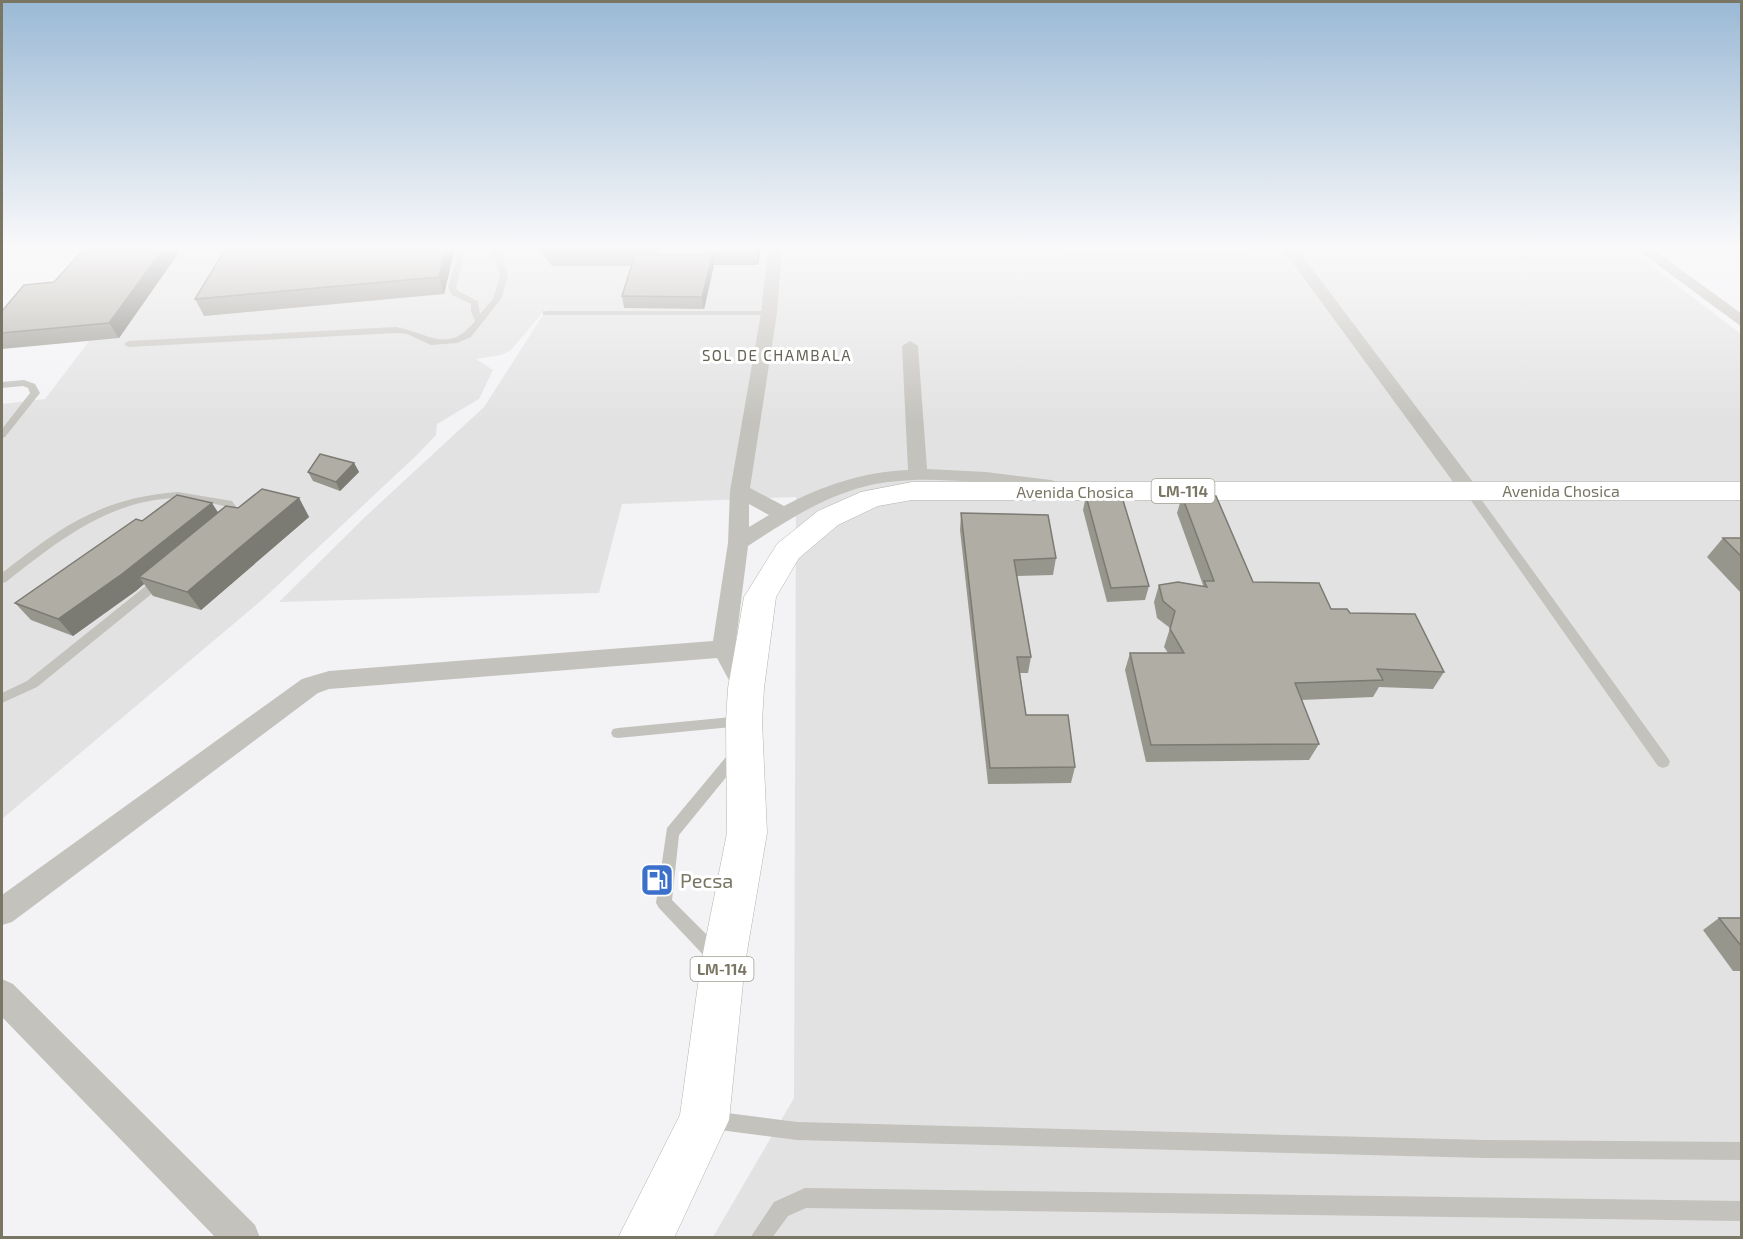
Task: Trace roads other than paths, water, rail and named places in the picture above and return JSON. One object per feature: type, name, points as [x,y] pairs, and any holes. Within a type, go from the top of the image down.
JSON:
[{"type":"main road","name":"Avenida Chosica","points":[[745,718],[760,597],[788,551],[828,518],[871,498],[912,491],[1742,491]]},
{"type":"main road","name":"LM-114","points":[[645,1238],[704,1120],[723,963],[747,833],[745,718]]},
{"type":"street","points":[[745,718],[723,649],[738,543],[740,491],[770,306]]},
{"type":"street","points":[[1332,306],[1469,490]]},
{"type":"street","points":[[1720,306],[1742,322]]},
{"type":"street","points":[[910,346],[918,476]]},
{"type":"street","points":[[738,543],[783,514],[846,487],[876,478],[988,477],[1085,491]]},
{"type":"street","points":[[740,491],[783,514]]},
{"type":"street","points":[[2,912],[310,686],[329,680],[723,649]]},
{"type":"street","points":[[2,995],[242,1238]]},
{"type":"lane","points":[[477,306],[475,311],[479,321]]},
{"type":"lane","points":[[128,344],[396,330],[409,332],[431,342],[462,338],[468,335],[491,306]]},
{"type":"lane","points":[[546,313],[769,313]]},
{"type":"lane","points":[[2,385],[24,384],[32,386],[35,393],[2,435]]},
{"type":"lane","points":[[1469,490],[1663,762]]},
{"type":"lane","points":[[2,579],[81,519],[105,509],[156,496],[180,495],[228,503],[237,515],[226,527]]},
{"type":"lane","points":[[2,698],[32,684],[171,572]]},
{"type":"lane","points":[[618,733],[745,718]]},
{"type":"lane","points":[[723,963],[664,903],[672,833],[745,718]]},
{"type":"lane","points":[[704,1120],[797,1131],[1485,1149],[1742,1151]]},
{"type":"lane","points":[[760,1238],[781,1209],[805,1198],[1742,1211]]},
{"type":"place","name":"Pecsa","points":[[657,880]]},
{"type":"district","name":"SOL DE CHAMBALA","points":[[777,355]]}]
